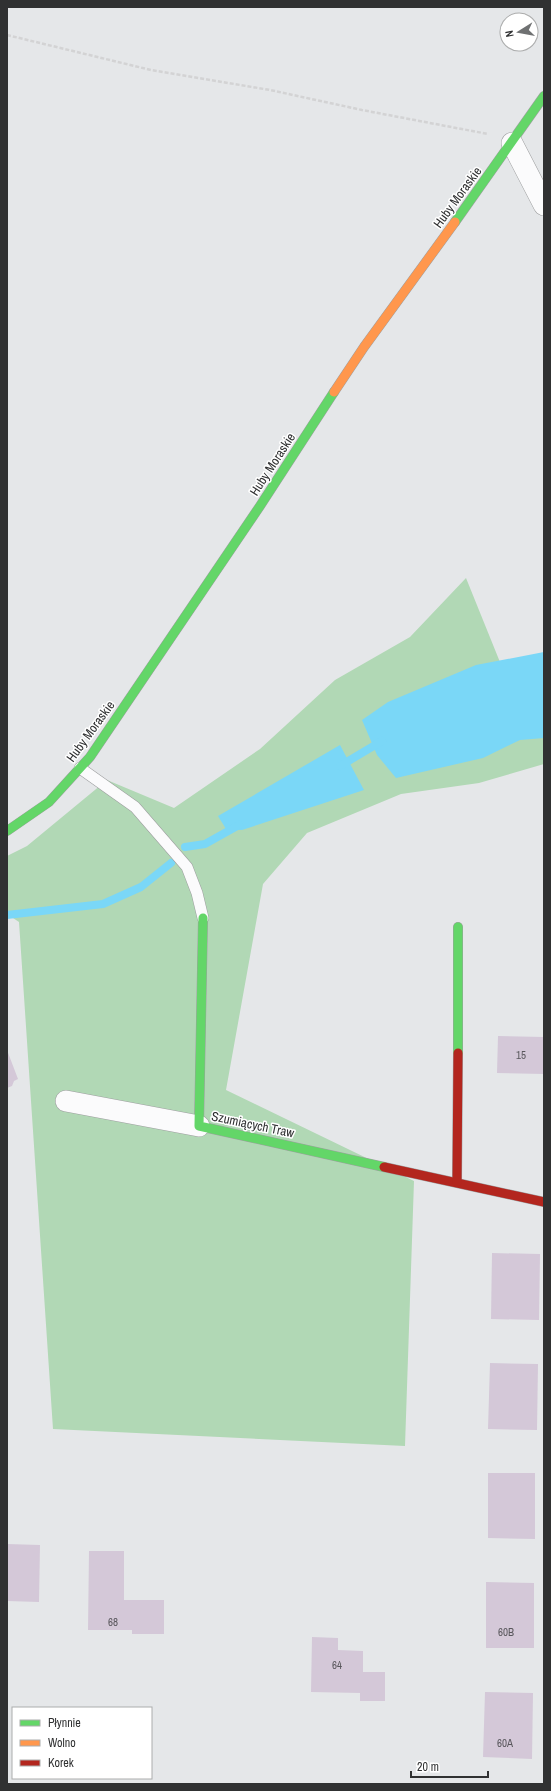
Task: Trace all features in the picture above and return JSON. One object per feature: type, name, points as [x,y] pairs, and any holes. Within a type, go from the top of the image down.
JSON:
[{"type":"street","name":"Huby Moraskie","points":[[7,831],[49,802],[90,758],[251,520],[364,347],[514,141],[544,96]]},
{"type":"street","points":[[514,141],[544,205]]},
{"type":"street","name":"Szumiących Traw","points":[[203,918],[200,1126],[544,1202]]},
{"type":"street","points":[[457,1182],[458,927]]},
{"type":"street","points":[[66,1101],[200,1126]]},
{"type":"lane","points":[[80,768],[135,808],[188,867],[197,893],[203,918]]},
{"type":"path","points":[[7,35],[151,70],[270,90],[514,141]]},
{"type":"green space","points":[[466,578],[506,677],[544,666],[544,764],[479,783],[401,794],[307,833],[263,884],[226,1090],[414,1181],[405,1446],[53,1429],[19,922],[7,914],[7,856],[27,846],[107,780],[174,808],[260,749],[335,680],[410,637]]},
{"type":"water","points":[[544,652],[544,738],[520,740],[483,758],[396,778],[377,755],[362,720],[388,702],[476,665]]},
{"type":"water","points":[[340,745],[364,790],[242,830],[226,829],[218,816]]},
{"type":"building","points":[[498,1036],[544,1037],[544,1074],[497,1073]]},
{"type":"building","points":[[7,1050],[18,1079],[14,1081],[12,1086],[7,1088]]},
{"type":"building","points":[[492,1253],[540,1254],[539,1320],[491,1319]]},
{"type":"building","points":[[490,1363],[538,1364],[537,1430],[488,1429]]},
{"type":"building","points":[[488,1473],[535,1473],[535,1539],[488,1538]]},
{"type":"building","points":[[7,1544],[40,1545],[39,1602],[7,1601]]},
{"type":"building","points":[[89,1551],[124,1551],[124,1600],[164,1600],[164,1634],[132,1634],[132,1630],[88,1630]]},
{"type":"building","points":[[486,1582],[534,1583],[534,1648],[486,1648]]},
{"type":"building","points":[[312,1637],[338,1638],[338,1650],[363,1651],[363,1672],[385,1672],[385,1701],[360,1701],[360,1693],[311,1692]]},
{"type":"building","points":[[485,1692],[533,1693],[532,1759],[483,1757]]},
{"type":"waterway","points":[[340,766],[382,741]]},
{"type":"waterway","points":[[185,847],[205,844],[239,825]]},
{"type":"waterway","points":[[7,915],[103,904],[141,887],[171,863]]},
{"type":"traffic: fast","points":[[455,222],[544,96]]},
{"type":"traffic: fast","points":[[7,831],[49,802],[90,757],[260,506],[334,392]]},
{"type":"traffic: fast","points":[[203,918],[199,1126],[384,1167]]},
{"type":"traffic: fast","points":[[458,927],[458,1053]]},
{"type":"traffic: slow","points":[[334,392],[364,347],[455,222]]},
{"type":"traffic: jam","points":[[457,1182],[458,1053]]},
{"type":"traffic: jam","points":[[384,1167],[544,1202]]}]
